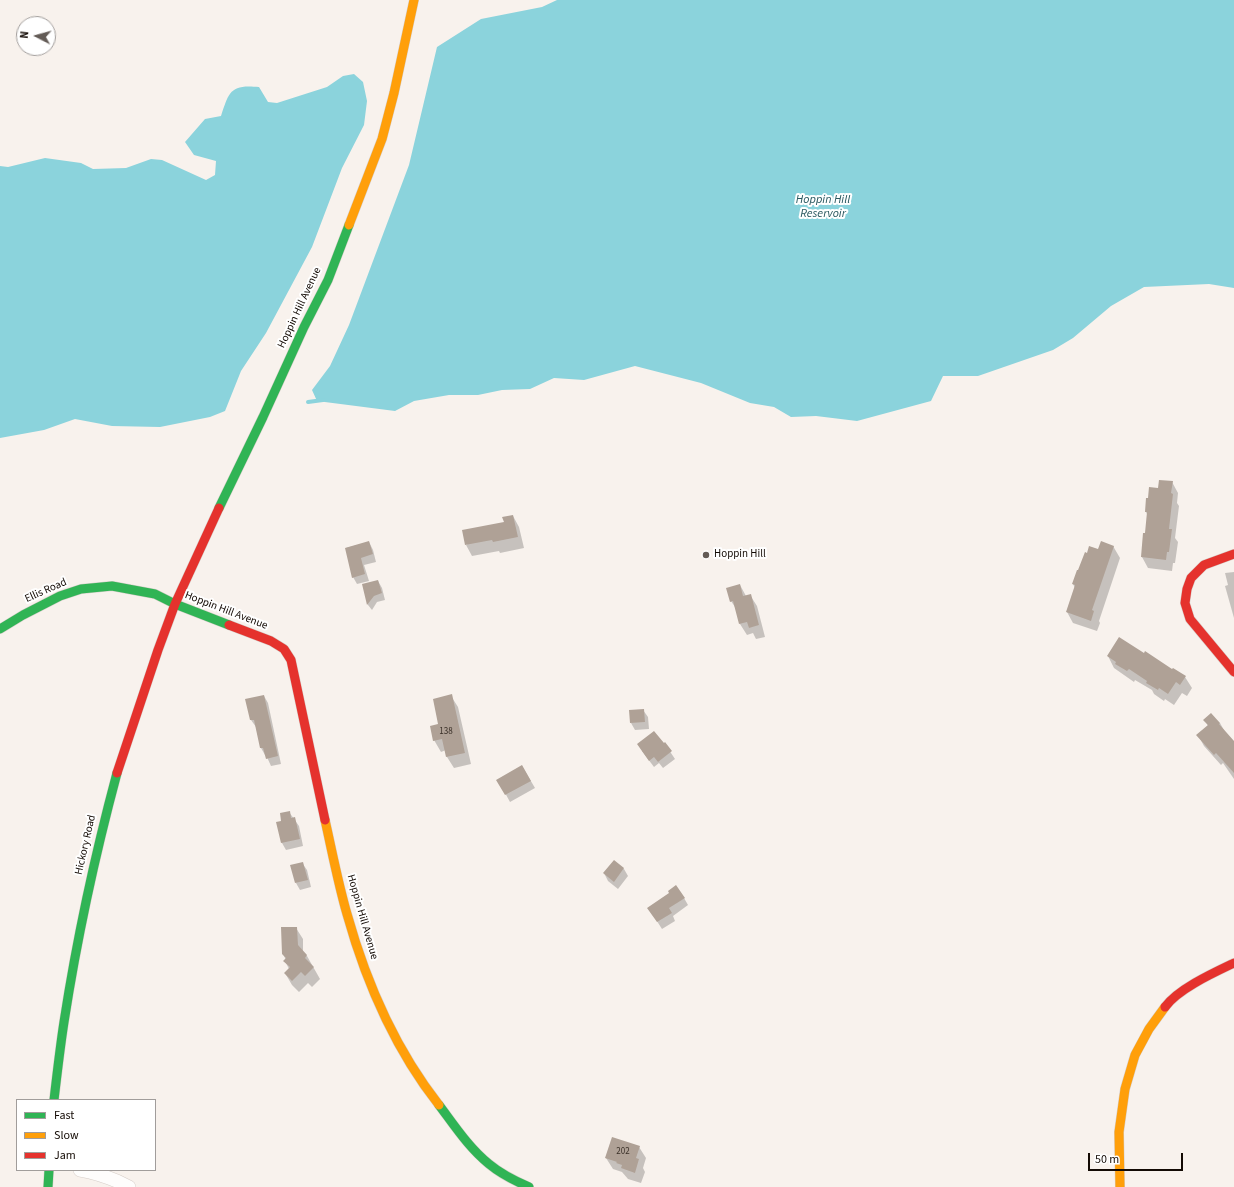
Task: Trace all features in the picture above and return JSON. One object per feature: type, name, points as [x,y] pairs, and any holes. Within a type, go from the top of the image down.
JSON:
[{"type":"street","name":"Hoppin Hill Avenue","points":[[414,0],[400,68],[382,139],[328,280],[304,327],[175,604],[271,641],[284,649],[288,654],[291,660],[347,915],[363,963],[381,1008],[399,1045],[416,1074],[443,1111],[487,1163],[514,1180],[529,1187]]},
{"type":"street","points":[[1234,554],[1204,566],[1191,578],[1187,589],[1185,603],[1190,618],[1199,631],[1234,672]]},
{"type":"street","name":"Ellis Road","points":[[0,630],[23,615],[60,596],[92,587],[112,586],[138,590],[155,594],[175,604]]},
{"type":"street","name":"Hickory Road","points":[[54,1099],[64,1022],[89,888],[101,834],[120,762],[175,604]]},
{"type":"street","points":[[1120,1187],[1119,1132],[1125,1089],[1135,1055],[1149,1029],[1170,1000],[1207,976],[1234,963]]},
{"type":"street","points":[[48,1187],[49,1171]]},
{"type":"street","points":[[89,1171],[120,1182],[129,1187]]},
{"type":"water","name":"Hoppin Hill Reservoir","points":[[557,0],[1234,0],[1234,288],[1209,284],[1144,287],[1111,306],[1073,338],[1053,350],[978,376],[943,376],[931,401],[857,421],[816,416],[791,417],[774,407],[750,403],[701,383],[635,366],[584,380],[554,378],[530,389],[502,390],[478,395],[449,395],[414,401],[395,411],[317,401],[312,390],[330,366],[349,325],[409,165],[437,47],[481,19],[542,7]]},
{"type":"water","points":[[354,74],[363,82],[367,101],[364,125],[342,168],[312,247],[266,333],[241,371],[225,411],[210,417],[160,427],[112,426],[75,419],[44,430],[0,438],[0,166],[8,167],[45,158],[81,163],[93,169],[126,168],[151,159],[162,160],[206,180],[215,175],[216,161],[194,155],[185,142],[205,119],[221,116],[226,101],[232,91],[242,87],[259,87],[268,102],[277,103],[327,87],[343,76]]},
{"type":"building","points":[[1159,480],[1173,481],[1169,529],[1172,529],[1169,552],[1167,552],[1166,560],[1141,557],[1147,512],[1145,512],[1146,498],[1148,498],[1149,487],[1158,488]]},
{"type":"building","points":[[513,515],[518,537],[493,542],[492,540],[465,545],[462,530],[504,522],[502,517]]},
{"type":"building","points":[[369,541],[373,554],[361,558],[365,574],[352,578],[345,548]]},
{"type":"building","points":[[1101,541],[1114,546],[1092,610],[1094,611],[1091,621],[1066,612],[1075,585],[1072,584],[1085,552],[1087,553],[1089,546],[1098,549]]},
{"type":"building","points":[[378,580],[382,593],[374,596],[367,605],[362,584]]},
{"type":"building","points":[[740,584],[743,596],[751,594],[759,625],[749,628],[747,622],[739,624],[733,601],[730,602],[726,588]]},
{"type":"building","points":[[1119,637],[1144,653],[1145,651],[1172,669],[1173,668],[1186,676],[1180,685],[1176,682],[1168,694],[1159,688],[1158,690],[1146,683],[1147,681],[1129,669],[1127,671],[1115,664],[1116,662],[1107,656]]},
{"type":"building","points":[[452,694],[465,753],[446,757],[442,739],[433,741],[430,726],[438,724],[433,699]]},
{"type":"building","points":[[264,695],[278,756],[266,759],[263,748],[260,748],[254,720],[250,720],[245,699]]},
{"type":"building","points":[[644,709],[645,722],[630,723],[629,710]]},
{"type":"building","points":[[1211,713],[1234,741],[1234,773],[1216,753],[1214,755],[1196,735],[1208,725],[1203,720]]},
{"type":"building","points":[[654,731],[672,751],[658,762],[654,757],[649,761],[637,744]]},
{"type":"building","points":[[522,765],[531,781],[505,795],[496,780]]},
{"type":"building","points":[[290,811],[291,818],[295,817],[300,839],[281,843],[276,822],[281,821],[280,813]]},
{"type":"building","points":[[614,860],[624,868],[614,882],[603,873]]},
{"type":"building","points":[[303,862],[308,880],[295,883],[290,865]]},
{"type":"building","points":[[676,885],[685,898],[669,908],[672,913],[657,922],[647,908],[669,893],[668,891]]},
{"type":"building","points":[[281,927],[297,927],[298,945],[307,955],[305,958],[314,967],[305,976],[301,972],[292,981],[284,973],[290,967],[283,961],[286,958],[282,954]]},
{"type":"building","points":[[612,1137],[640,1146],[636,1158],[639,1159],[635,1173],[621,1168],[622,1165],[616,1163],[617,1162],[605,1158]]},
{"type":"waterway","points":[[308,402],[323,400]]},
{"type":"traffic: fast","points":[[219,508],[304,327],[328,280],[349,225]]},
{"type":"traffic: fast","points":[[0,629],[60,596],[81,589],[112,586],[155,594],[175,604],[229,625]]},
{"type":"traffic: fast","points":[[54,1099],[64,1022],[81,928],[101,835],[117,773]]},
{"type":"traffic: fast","points":[[439,1105],[462,1136],[482,1158],[503,1174],[529,1187]]},
{"type":"traffic: fast","points":[[48,1187],[49,1171]]},
{"type":"traffic: slow","points":[[349,225],[382,139],[394,93],[414,0]]},
{"type":"traffic: slow","points":[[325,820],[347,914],[363,965],[396,1038],[423,1084],[439,1105]]},
{"type":"traffic: slow","points":[[1120,1187],[1119,1132],[1125,1089],[1135,1055],[1149,1029],[1165,1007]]},
{"type":"traffic: jam","points":[[117,773],[175,604],[219,508]]},
{"type":"traffic: jam","points":[[1234,554],[1204,565],[1191,578],[1187,589],[1185,603],[1190,619],[1234,672]]},
{"type":"traffic: jam","points":[[229,625],[271,641],[284,649],[291,660],[325,820]]},
{"type":"traffic: jam","points":[[1165,1007],[1171,1000],[1187,988],[1234,963]]},
{"type":"place","name":"Hoppin Hill","points":[[706,555]]}]
